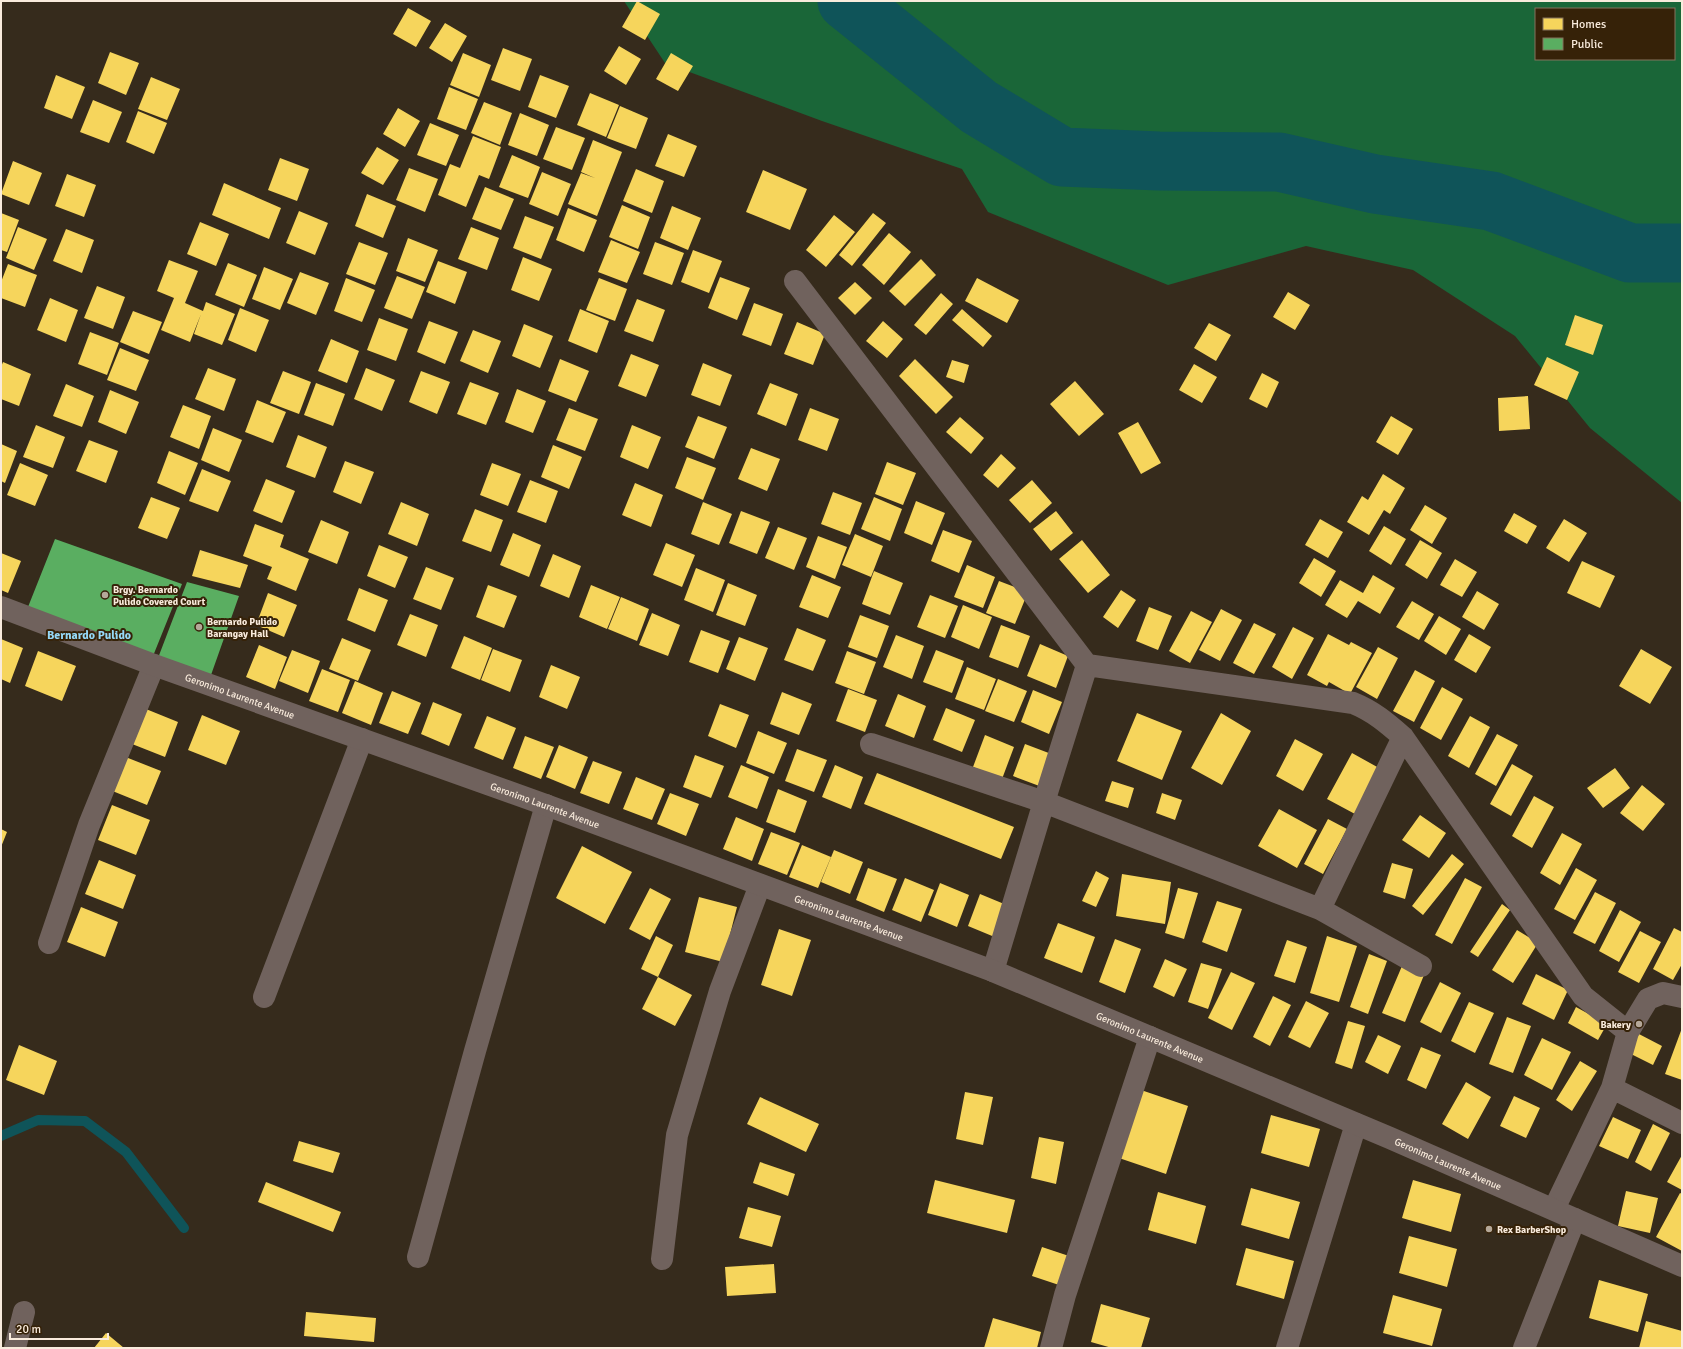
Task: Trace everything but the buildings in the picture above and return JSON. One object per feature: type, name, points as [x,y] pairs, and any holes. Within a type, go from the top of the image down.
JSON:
[{"type":"street","points":[[795,281],[1087,665],[1353,703],[1368,709],[1403,737],[1583,996],[1628,1032]]},
{"type":"street","name":"Geronimo Laurente Avenue","points":[[1,607],[154,665],[546,805],[993,971],[1356,1124],[1682,1266]]},
{"type":"street","points":[[49,943],[89,825],[154,665]]},
{"type":"street","points":[[993,971],[1087,665]]},
{"type":"street","points":[[1320,909],[1403,737]]},
{"type":"street","points":[[264,997],[362,739]]},
{"type":"street","points":[[871,744],[1044,802],[1320,909],[1421,966]]},
{"type":"street","points":[[418,1257],[477,1044],[546,805]]},
{"type":"street","points":[[662,1259],[678,1135],[720,991],[760,885]]},
{"type":"street","points":[[1554,1209],[1612,1088],[1628,1032],[1648,999],[1664,993],[1682,997]]},
{"type":"street","points":[[1051,1348],[1065,1295],[1150,1037]]},
{"type":"street","points":[[1612,1088],[1682,1123]]},
{"type":"street","points":[[1286,1348],[1356,1124]]},
{"type":"street","points":[[1524,1348],[1575,1219]]},
{"type":"street","points":[[15,1348],[24,1312]]},
{"type":"green space","points":[[624,1],[1682,1],[1682,503],[1590,428],[1515,336],[1413,270],[1306,246],[1168,285],[988,212],[962,169],[822,121],[665,63]]},
{"type":"waterway","points":[[847,1],[979,107],[1062,157],[1159,161],[1279,162],[1375,184],[1491,201],[1630,253],[1682,253]]},
{"type":"waterway","points":[[1,1136],[38,1120],[85,1121],[126,1152],[184,1228]]},
{"type":"place","name":"Brgy. Bernardo Pulido Covered Court","points":[[105,595]]},
{"type":"place","name":"Bernardo Pulido Barangay Hall","points":[[199,627]]},
{"type":"place","name":"Bakery","points":[[1639,1024]]},
{"type":"place","name":"Rex BarberShop","points":[[1489,1229]]},
{"type":"district","name":"Bernardo Pulido","points":[[89,635]]}]
